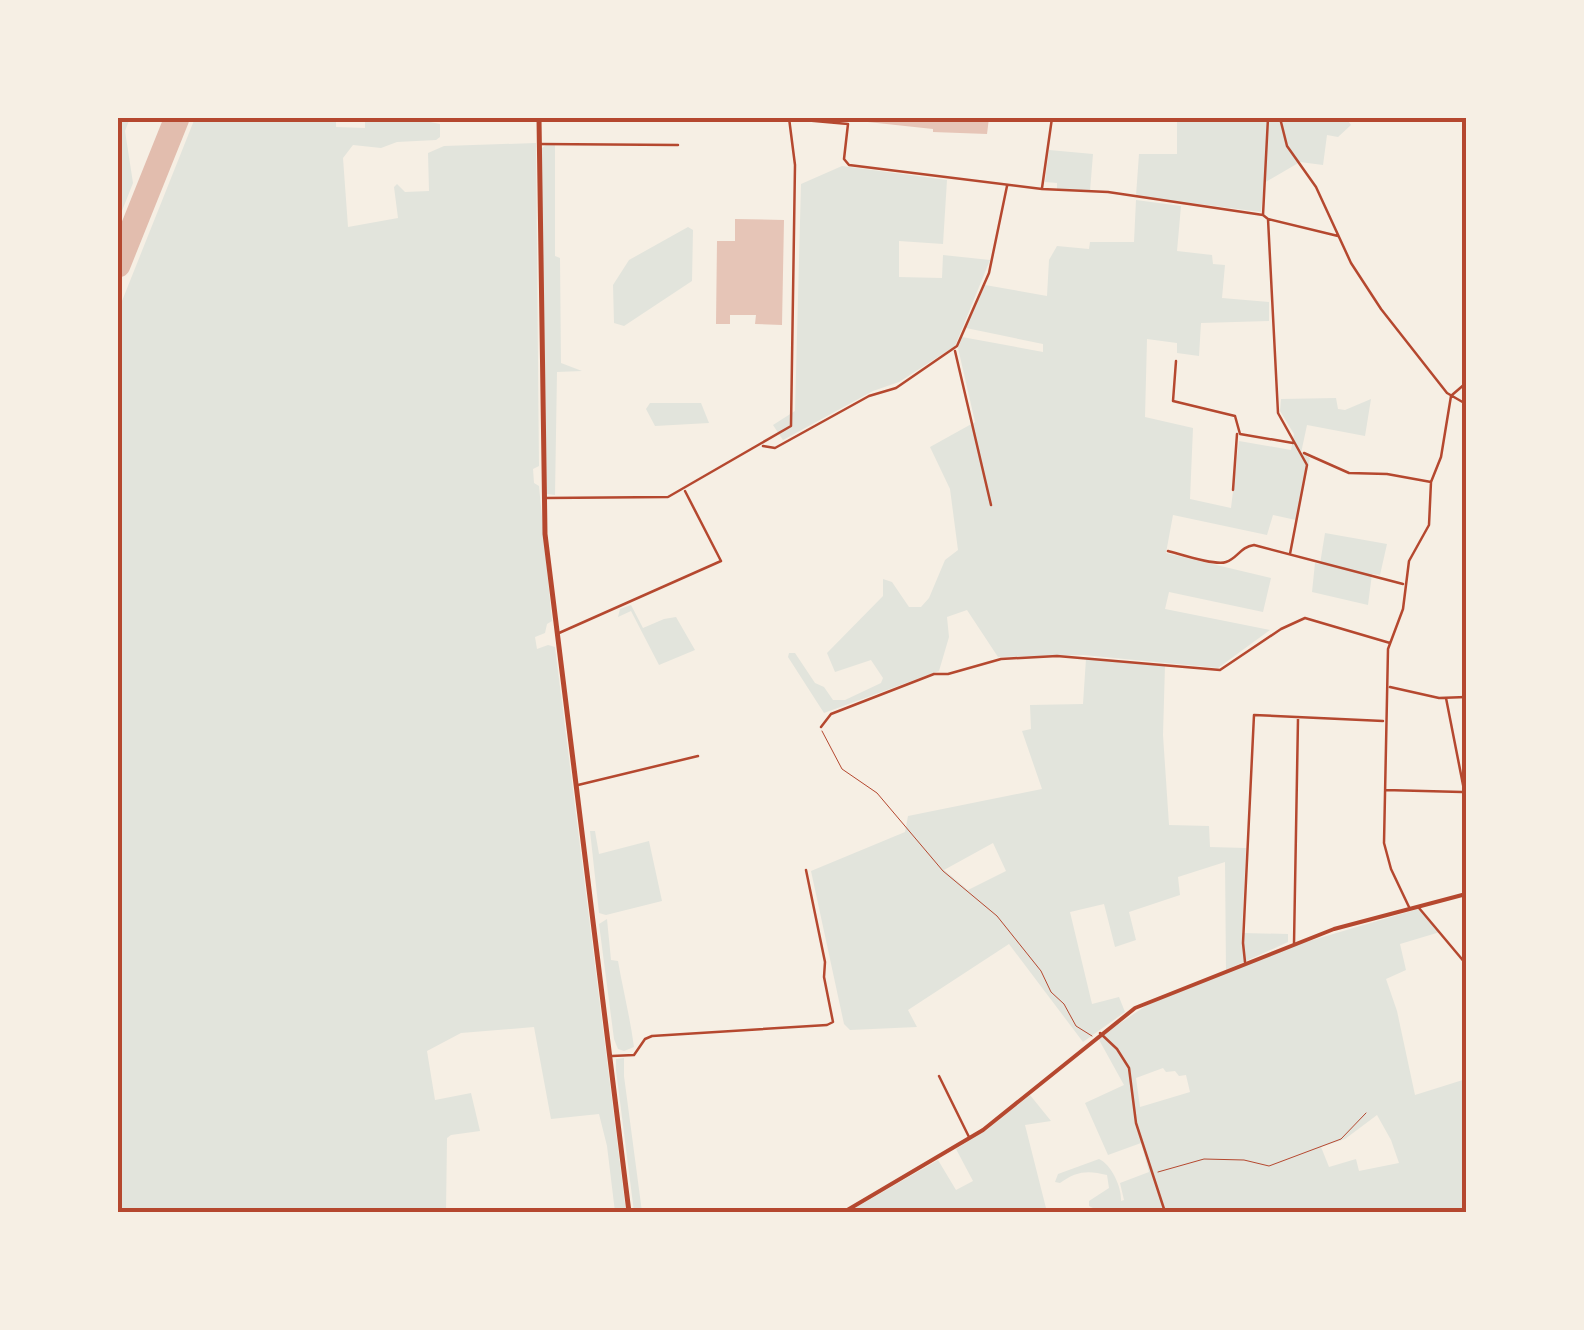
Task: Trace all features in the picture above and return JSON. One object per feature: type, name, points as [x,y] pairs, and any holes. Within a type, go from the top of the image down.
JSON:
[{"type":"highway","points":[[538,118],[543,498],[628,1212]]},
{"type":"main road","points":[[844,1212],[970,1139],[1136,1008],[1304,940],[1466,894]]},
{"type":"street","points":[[543,498],[661,498],[684,490],[791,426],[795,165],[789,118],[848,124],[844,159],[848,165],[1042,189],[1100,192],[1266,217],[1339,235]]},
{"type":"street","points":[[1042,189],[1052,118]]},
{"type":"street","points":[[1268,118],[1266,217],[1278,408],[1307,465],[1290,554]]},
{"type":"street","points":[[1280,118],[1287,146],[1316,187],[1351,263],[1380,309],[1452,396],[1466,404]]},
{"type":"street","points":[[539,144],[678,146]]},
{"type":"street","points":[[761,445],[775,448],[869,396],[896,388],[954,350],[989,272],[1007,184]]},
{"type":"street","points":[[954,350],[960,362],[991,505]]},
{"type":"street","points":[[1176,361],[1174,401],[1236,417],[1233,490]]},
{"type":"street","points":[[1410,909],[1385,850],[1390,643],[1402,609],[1412,555],[1429,525],[1431,482],[1440,458],[1452,396],[1466,383]]},
{"type":"street","points":[[1238,433],[1296,443]]},
{"type":"street","points":[[1303,453],[1349,473],[1388,474],[1431,482]]},
{"type":"street","points":[[1307,465],[1318,460]]},
{"type":"street","points":[[557,634],[721,561],[684,490]]},
{"type":"street","points":[[1168,551],[1221,563],[1231,560],[1248,545],[1405,585]]},
{"type":"street","points":[[821,727],[832,714],[934,674],[948,674],[1001,659],[1058,656],[1220,670],[1280,629],[1305,618],[1390,643]]},
{"type":"street","points":[[1387,687],[1446,698],[1466,697]]},
{"type":"street","points":[[1446,698],[1466,800]]},
{"type":"street","points":[[1245,964],[1254,715],[1386,722]]},
{"type":"street","points":[[1294,944],[1298,717]]},
{"type":"street","points":[[576,786],[698,756]]},
{"type":"street","points":[[1384,790],[1465,792]]},
{"type":"street","points":[[610,1056],[634,1054],[652,1036],[833,1022],[806,870]]},
{"type":"street","points":[[1418,906],[1466,964]]},
{"type":"street","points":[[1100,1033],[1118,1049],[1130,1068],[1135,1116],[1165,1212]]},
{"type":"street","points":[[940,1076],[970,1139]]},
{"type":"path","points":[[821,727],[842,769],[877,794],[943,872],[997,916],[1041,971],[1076,1026],[1094,1038]]},
{"type":"path","points":[[1150,1169],[1164,1172],[1211,1158],[1270,1166],[1341,1139],[1366,1113]]},
{"type":"shaded area","points":[[118,118],[130,118],[125,131],[133,183],[118,221]]},
{"type":"shaded area","points":[[195,118],[336,118],[336,127],[365,128],[365,118],[410,118],[440,124],[440,137],[436,140],[397,142],[381,148],[353,145],[343,158],[348,227],[398,218],[394,187],[397,184],[405,192],[429,191],[428,153],[444,146],[536,143],[539,466],[533,469],[534,483],[539,486],[552,621],[545,633],[535,637],[537,649],[555,647],[626,1212],[615,1212],[599,1114],[551,1119],[534,1027],[461,1033],[427,1051],[435,1100],[471,1093],[480,1131],[447,1138],[446,1212],[118,1212],[118,311]]},
{"type":"shaded area","points":[[1177,118],[1346,118],[1351,125],[1338,137],[1327,135],[1323,165],[1300,162],[1264,183],[1261,212],[1136,196],[1139,154],[1177,154]]},
{"type":"shaded area","points":[[555,145],[555,256],[560,258],[561,363],[582,371],[557,372],[555,495],[547,494],[541,149]]},
{"type":"shaded area","points":[[1049,150],[1093,154],[1090,191],[1057,189],[1057,183],[1045,182]]},
{"type":"shaded area","points":[[842,166],[947,180],[943,244],[899,241],[899,277],[942,278],[943,255],[990,260],[955,346],[899,382],[873,391],[783,440],[773,425],[795,411],[801,184]]},
{"type":"shaded area","points":[[1136,200],[1181,206],[1177,251],[1212,255],[1213,264],[1225,265],[1222,298],[1269,302],[1269,321],[1201,323],[1199,356],[1177,353],[1177,343],[1147,339],[1145,417],[1193,428],[1190,499],[1231,508],[1239,441],[1291,450],[1294,434],[1280,411],[1281,399],[1336,398],[1338,409],[1345,410],[1371,399],[1365,436],[1307,425],[1301,453],[1310,458],[1296,520],[1273,515],[1267,535],[1173,515],[1166,553],[1271,578],[1263,612],[1169,592],[1165,609],[1270,630],[1218,668],[1083,655],[998,657],[967,610],[947,617],[949,637],[939,671],[824,713],[789,653],[795,653],[815,683],[824,687],[833,700],[845,700],[881,683],[883,678],[871,660],[835,672],[827,653],[883,596],[883,579],[892,582],[909,607],[921,607],[929,598],[945,560],[958,550],[950,489],[930,447],[975,422],[958,348],[962,337],[1043,352],[1043,344],[966,328],[985,285],[1047,296],[1049,260],[1057,246],[1089,249],[1090,242],[1134,242]]},
{"type":"shaded area","points":[[688,227],[693,230],[692,281],[624,326],[614,323],[613,285],[629,260]]},
{"type":"shaded area","points":[[650,403],[701,403],[709,423],[655,426],[646,409]]},
{"type":"shaded area","points":[[1325,533],[1387,544],[1380,575],[1372,574],[1368,605],[1312,592],[1315,563],[1320,564]]},
{"type":"shaded area","points":[[631,605],[643,628],[676,617],[695,650],[659,665],[631,611],[618,617],[620,609]]},
{"type":"shaded area","points":[[1086,659],[1165,665],[1163,735],[1169,825],[1209,826],[1210,847],[1246,848],[1242,933],[1288,934],[1288,942],[1226,970],[1225,862],[1178,877],[1180,895],[1129,912],[1136,940],[1115,947],[1104,904],[1070,912],[1092,1004],[1119,997],[1125,1012],[1083,1042],[1009,944],[908,1010],[917,1027],[850,1030],[844,1024],[811,871],[905,832],[908,816],[1042,789],[1022,731],[1031,729],[1030,705],[1083,704]],"holes":[[[993,843],[1006,871],[968,890],[944,870]]]},
{"type":"shaded area","points":[[590,831],[595,831],[599,854],[649,841],[662,901],[606,915],[599,913]]},
{"type":"shaded area","points":[[1418,909],[1440,932],[1400,944],[1406,970],[1386,979],[1415,1095],[1466,1079],[1466,1212],[1086,1212],[1095,1209],[1089,1201],[1109,1188],[1107,1175],[1082,1173],[1060,1183],[1055,1182],[1058,1174],[1099,1159],[1115,1177],[1121,1201],[1124,1200],[1120,1183],[1149,1172],[1141,1143],[1108,1155],[1085,1103],[1124,1085],[1098,1038],[1147,1005],[1299,944]],"holes":[[[1163,1068],[1186,1075],[1190,1092],[1140,1107],[1136,1078]],[[1377,1115],[1399,1163],[1359,1171],[1356,1159],[1329,1167],[1321,1147],[1345,1139]]]},
{"type":"shaded area","points":[[607,919],[611,960],[618,961],[634,1047],[624,1051],[618,1049],[614,1039],[599,924]]},
{"type":"shaded area","points":[[624,1058],[642,1212],[634,1212],[616,1070],[616,1059]]},
{"type":"shaded area","points":[[1030,1095],[1051,1121],[1025,1125],[1047,1212],[848,1212],[938,1160],[956,1190],[973,1181],[956,1149]]},
{"type":"building","points":[[849,118],[989,118],[987,134],[933,132]]},
{"type":"building","points":[[735,219],[784,220],[782,325],[755,324],[756,315],[730,315],[730,324],[716,324],[717,241],[735,241]]},
{"type":"runway","points":[[118,265],[177,118]]}]
